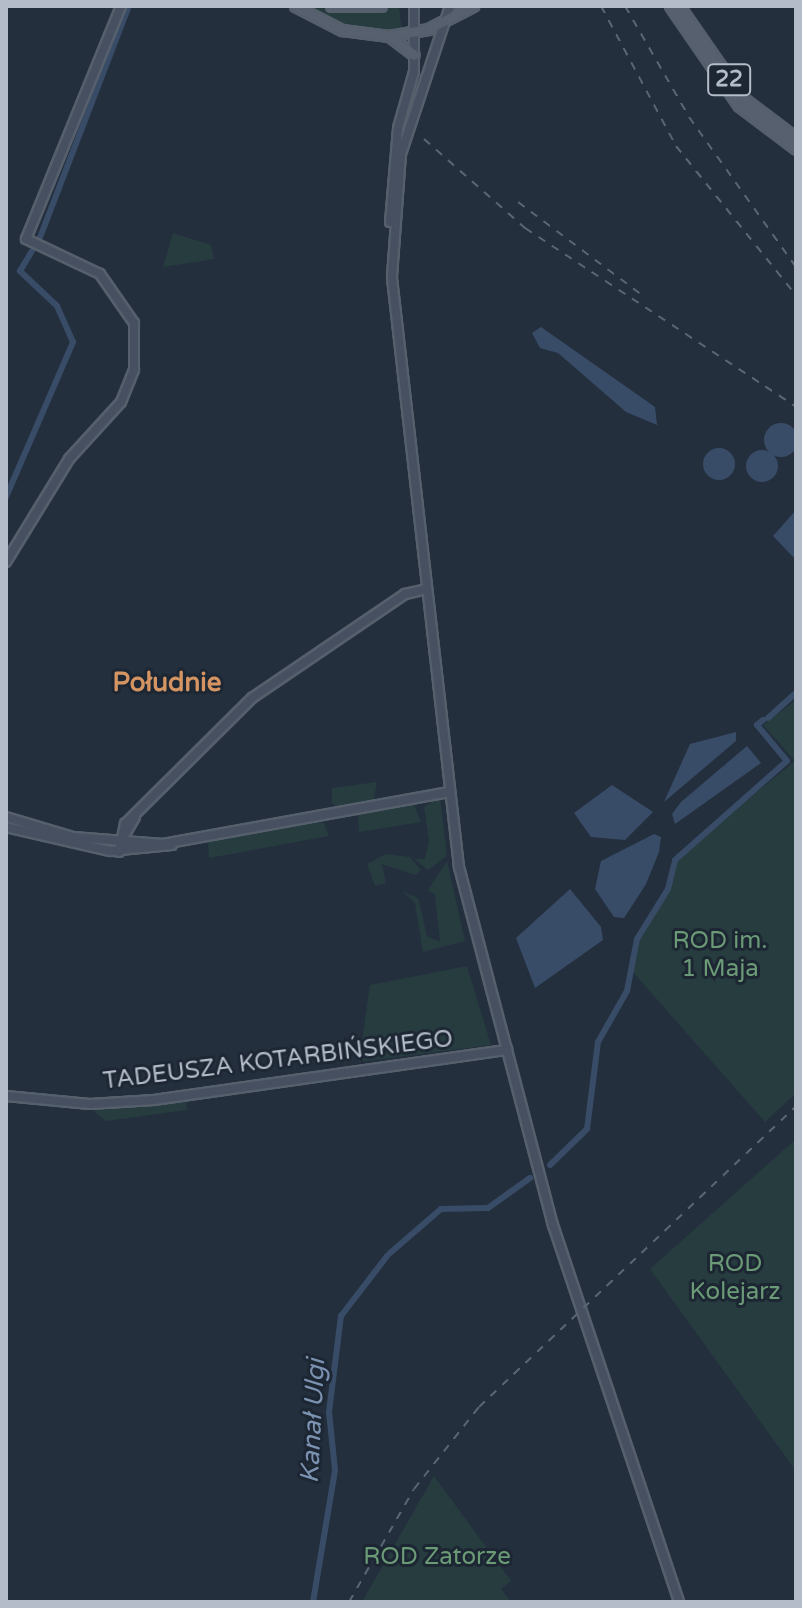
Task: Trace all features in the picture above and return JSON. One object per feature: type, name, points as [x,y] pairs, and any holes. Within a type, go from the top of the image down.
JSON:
[{"type":"main road","points":[[295,6],[342,30],[389,36],[413,34],[448,21],[473,6]]},
{"type":"main road","points":[[331,6],[381,6]]},
{"type":"main road","name":"22","points":[[670,6],[744,111],[796,149]]},
{"type":"main road","name":"22","points":[[679,6],[743,98],[796,138]]},
{"type":"main road","points":[[389,36],[414,55]]},
{"type":"street","points":[[6,562],[69,459],[121,402],[134,369],[134,323],[100,274],[26,239],[121,6]]},
{"type":"street","points":[[414,6],[414,55],[391,175],[396,344],[449,792],[470,927],[507,1050],[553,1225],[679,1602]]},
{"type":"street","points":[[392,239],[406,131],[448,21],[450,6]]},
{"type":"street","points":[[119,848],[121,830],[252,698],[405,594],[426,589]]},
{"type":"street","points":[[6,827],[119,848],[180,842],[449,792]]},
{"type":"street","points":[[6,817],[119,848]]},
{"type":"street","name":"TADEUSZA KOTARBIŃSKIEGO","points":[[6,1096],[90,1104],[154,1100],[507,1050]]},
{"type":"green space","points":[[303,6],[355,12],[399,6],[402,32],[347,26]]},
{"type":"green space","points":[[173,233],[211,245],[214,259],[163,267]]},
{"type":"green space","name":"ROD im. 1 Maja","points":[[796,700],[796,1093],[765,1122],[632,971],[638,938],[670,889],[679,855],[795,761],[763,725]]},
{"type":"green space","points":[[377,782],[373,804],[341,809],[332,803],[332,788]]},
{"type":"green space","points":[[440,797],[447,856],[428,870],[415,859],[425,859],[429,841],[424,807]]},
{"type":"green space","points":[[413,802],[421,822],[359,832],[358,813]]},
{"type":"green space","points":[[311,821],[324,823],[329,836],[209,858],[208,840]]},
{"type":"green space","points":[[386,854],[410,857],[421,870],[415,875],[382,864],[386,883],[375,886],[367,864]]},
{"type":"green space","points":[[447,861],[465,941],[423,952],[415,903],[402,891],[418,898],[427,936],[440,942],[435,895],[428,890]]},
{"type":"green space","points":[[467,966],[491,1045],[359,1062],[370,985]]},
{"type":"green space","points":[[186,1099],[187,1110],[106,1121],[93,1111]]},
{"type":"green space","name":"ROD Kolejarz","points":[[796,1139],[796,1471],[650,1269]]},
{"type":"green space","name":"ROD Zatorze","points":[[434,1476],[511,1581],[501,1589],[511,1602],[362,1602]]},
{"type":"water","points":[[541,327],[655,407],[657,425],[626,412],[558,353],[540,348],[532,333]]},
{"type":"water","points":[[781,423],[793,428],[798,440],[793,452],[781,457],[769,452],[764,440],[769,428]]},
{"type":"water","points":[[719,448],[730,453],[735,464],[730,475],[719,480],[708,475],[703,464],[708,453]]},
{"type":"water","points":[[762,450],[773,455],[778,466],[773,477],[762,482],[751,477],[746,466],[751,455]]},
{"type":"water","points":[[796,510],[796,560],[773,536]]},
{"type":"water","points":[[736,732],[736,741],[664,802],[690,744]]},
{"type":"water","points":[[747,746],[761,763],[675,824],[672,814],[681,802]]},
{"type":"water","points":[[612,785],[653,812],[625,840],[591,837],[574,813]]},
{"type":"water","points":[[654,834],[661,837],[659,852],[646,884],[624,918],[614,917],[595,889],[601,861]]},
{"type":"water","points":[[570,889],[601,927],[603,940],[535,988],[516,938]]},
{"type":"waterway","points":[[39,240],[129,6]]},
{"type":"waterway","points":[[6,497],[73,342],[57,306],[20,271],[32,251]]},
{"type":"waterway","points":[[768,718],[796,693]]},
{"type":"waterway","name":"Kanał Ulgi","points":[[550,1165],[587,1129],[598,1042],[627,991],[637,939],[668,889],[675,860],[787,761],[757,725],[763,720]]},
{"type":"waterway","name":"Kanał Ulgi","points":[[390,1253],[441,1209],[488,1208],[530,1178]]},
{"type":"waterway","name":"Kanał Ulgi","points":[[313,1602],[335,1470],[329,1412],[341,1316],[387,1256]]},
{"type":"railway","points":[[601,6],[676,146],[796,295]]},
{"type":"railway","points":[[625,6],[689,117],[796,267]]},
{"type":"railway","points":[[424,139],[525,228],[796,407]]},
{"type":"railway","points":[[518,202],[642,295]]},
{"type":"railway","points":[[349,1602],[414,1489],[479,1407],[796,1106]]},
{"type":"district","name":"Południe","points":[[167,683]]}]
